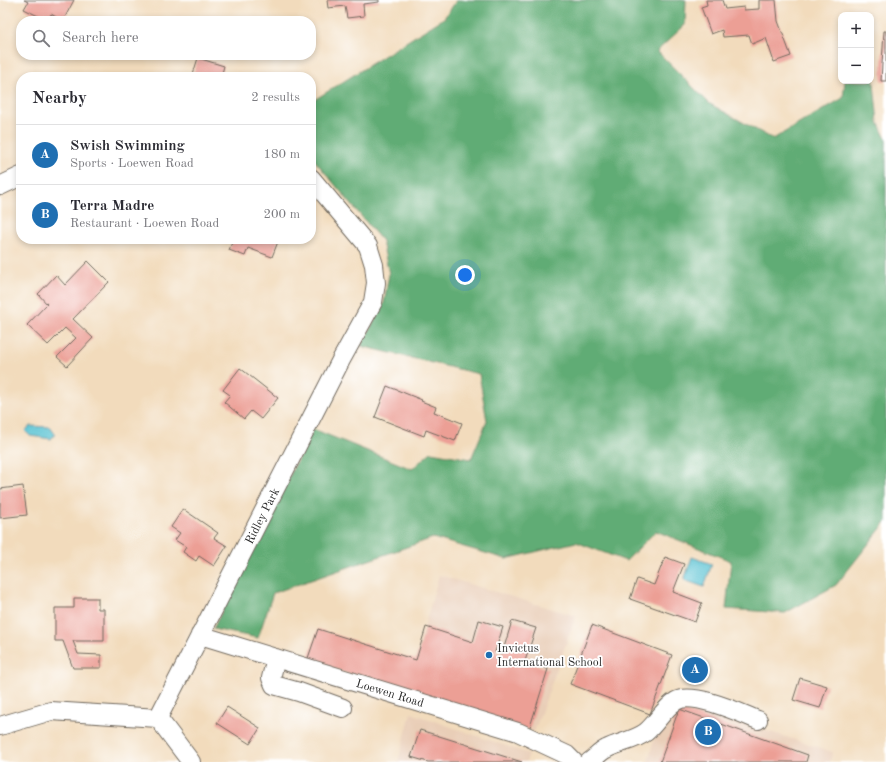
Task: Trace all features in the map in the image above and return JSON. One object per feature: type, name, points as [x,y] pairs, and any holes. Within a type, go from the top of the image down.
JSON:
[{"type":"street","points":[[0,186],[16,178]]},
{"type":"street","name":"Ridley Park","points":[[158,718],[341,360],[373,302],[376,283],[374,265],[368,246],[316,184]]},
{"type":"street","name":"Loewen Road","points":[[200,635],[518,732],[567,755],[574,762]]},
{"type":"street","points":[[276,658],[271,678],[274,685],[299,692],[342,708]]},
{"type":"street","points":[[589,762],[606,749],[643,734],[676,701],[688,698],[710,702],[758,720]]},
{"type":"street","points":[[0,726],[51,710],[158,718],[191,762]]},
{"type":"shaded area","name":"Invictus International School","points":[[439,575],[576,616],[534,732],[405,694]]},
{"type":"shaded area","points":[[665,698],[833,752],[830,762],[648,762]]},
{"type":"shaded area","points":[[411,713],[529,754],[526,762],[398,762]]},
{"type":"green space","points":[[457,0],[686,0],[685,25],[657,51],[710,104],[773,139],[843,98],[845,84],[874,84],[878,122],[886,139],[886,522],[836,585],[785,613],[726,609],[731,561],[656,531],[626,561],[576,542],[506,559],[433,538],[273,593],[258,638],[213,629],[313,429],[412,469],[431,452],[471,459],[487,421],[479,374],[361,346],[384,303],[389,274],[382,241],[316,162],[316,99],[444,18]]},
{"type":"water","points":[[30,426],[50,427],[55,434],[51,439],[30,436],[25,431]]},
{"type":"water","points":[[692,557],[712,564],[704,587],[684,580]]},
{"type":"building","points":[[24,0],[74,0],[66,16],[54,16],[51,14],[50,16],[38,16],[24,9],[28,2]]},
{"type":"building","points":[[327,0],[379,0],[379,2],[363,4],[364,16],[347,18],[345,6],[328,8]]},
{"type":"building","points":[[706,0],[722,0],[725,9],[744,7],[744,10],[759,9],[759,0],[776,0],[778,21],[791,56],[774,62],[766,38],[752,44],[749,35],[723,37],[722,30],[711,34],[701,7],[707,5]]},
{"type":"building","points":[[884,31],[886,31],[886,81],[881,81]]},
{"type":"building","points":[[197,60],[204,60],[224,66],[222,72],[194,72]]},
{"type":"building","points":[[231,244],[277,244],[272,257],[248,248],[245,256],[229,250]]},
{"type":"building","points":[[88,261],[109,282],[73,319],[93,338],[67,366],[57,357],[76,338],[65,328],[48,345],[27,325],[47,304],[38,294],[56,275],[65,285]]},
{"type":"building","points":[[240,368],[278,398],[261,419],[251,411],[244,419],[224,402],[230,395],[223,390]]},
{"type":"building","points":[[387,386],[422,400],[421,401],[436,407],[434,412],[462,423],[455,441],[426,430],[424,436],[375,417]]},
{"type":"building","points":[[23,486],[27,515],[0,518],[0,489]]},
{"type":"building","points":[[183,509],[218,533],[214,538],[227,546],[214,566],[199,556],[196,561],[183,552],[186,547],[175,540],[180,533],[171,527]]},
{"type":"building","points":[[665,557],[684,564],[673,592],[702,603],[695,622],[630,599],[637,579],[654,585]]},
{"type":"building","points":[[74,598],[98,598],[98,609],[104,609],[104,641],[73,641],[78,654],[101,655],[101,668],[73,668],[63,641],[55,641],[55,608],[74,608]]},
{"type":"building","points":[[479,620],[503,627],[495,652],[502,654],[512,621],[536,628],[525,661],[548,669],[529,730],[307,661],[318,629],[416,660],[426,627],[473,642]]},
{"type":"building","points":[[592,625],[672,655],[650,714],[570,684]]},
{"type":"building","points":[[800,678],[827,686],[820,708],[793,700]]},
{"type":"building","points":[[227,707],[260,728],[250,744],[217,723]]},
{"type":"building","points":[[679,709],[808,755],[806,762],[660,762]]},
{"type":"building","points":[[420,730],[522,762],[428,762],[411,757]]},
{"type":"place","name":"Invictus International School","points":[[489,655]]},
{"type":"place","name":"Swish Swimming","points":[[695,670]]},
{"type":"place","name":"Terra Madre","points":[[708,732]]}]
